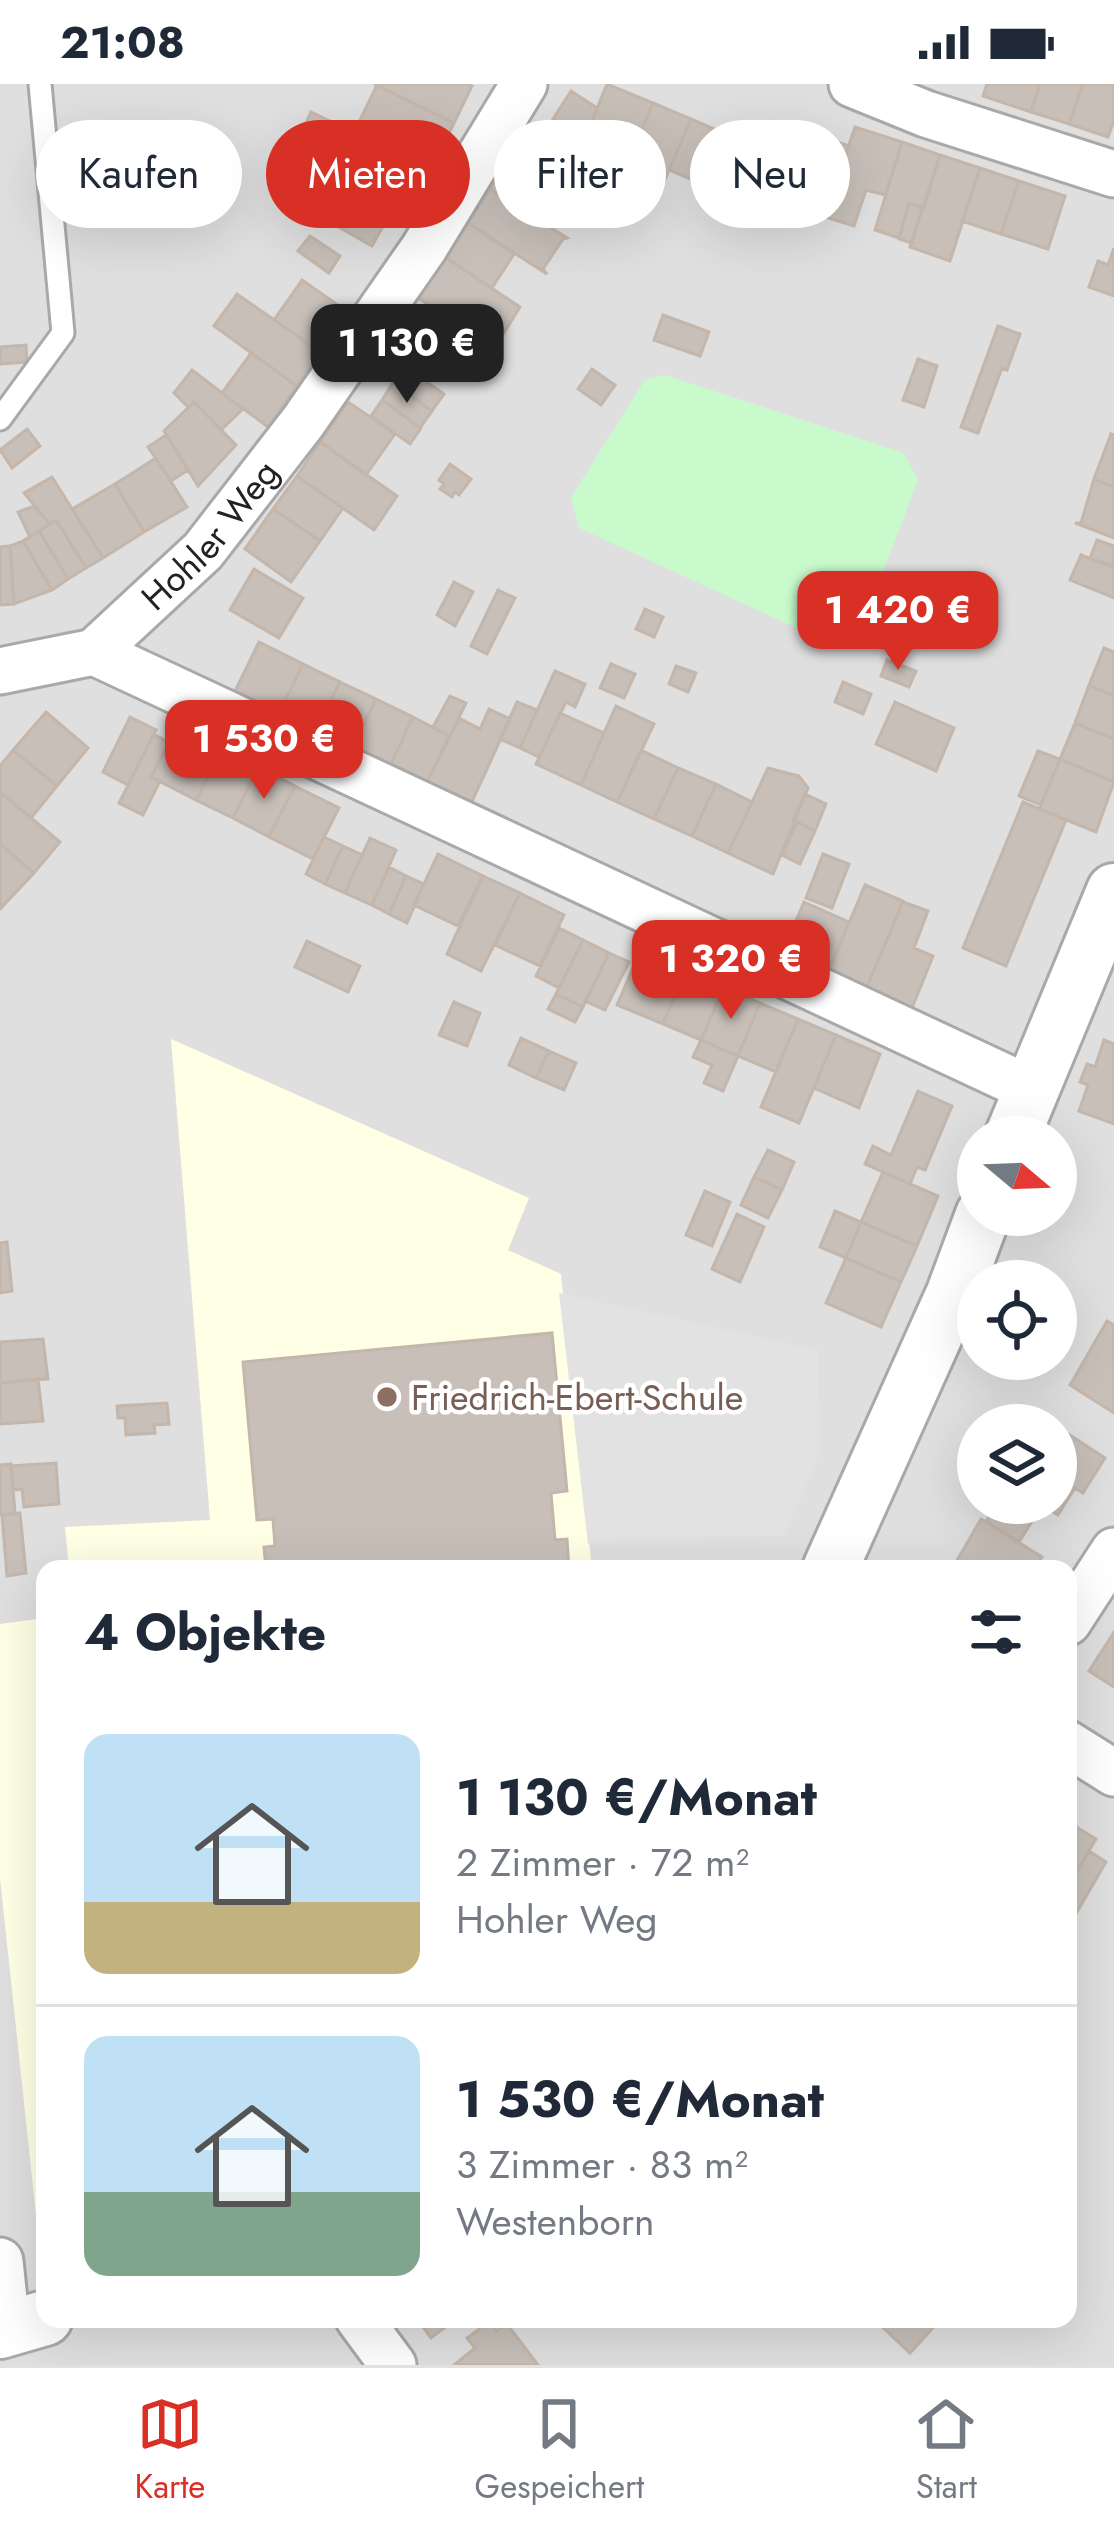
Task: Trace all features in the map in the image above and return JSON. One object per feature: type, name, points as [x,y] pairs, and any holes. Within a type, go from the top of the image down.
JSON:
[{"type":"street","name":"Hohler Weg","points":[[94,652],[202,551],[303,422],[424,248],[524,84]]},
{"type":"street","points":[[852,84],[931,99],[1114,174]]},
{"type":"street","points":[[0,671],[94,652],[1021,1113],[1114,891]]},
{"type":"street","points":[[834,1560],[975,1236]]},
{"type":"street","points":[[1077,1608],[1114,1551]]},
{"type":"street","points":[[1077,1749],[1114,1772]]},
{"type":"street","points":[[0,2261],[17,2326]]},
{"type":"street","points":[[366,2328],[393,2365]]},
{"type":"lane","points":[[0,419],[63,333],[40,84]]},
{"type":"shaded area","points":[[0,84],[1114,84],[1114,2365],[0,2365]]},
{"type":"shaded area","name":"Friedrich-Ebert-Schule","points":[[171,1039],[529,1198],[508,1250],[561,1274],[591,1560],[68,1560],[65,1527],[210,1520]]},
{"type":"shaded area","points":[[559,1293],[818,1350],[820,1452],[785,1535],[588,1544]]},
{"type":"shaded area","points":[[36,1619],[36,2215],[0,1878],[0,1624]]},
{"type":"green space","points":[[665,375],[904,453],[918,480],[860,632],[827,642],[579,528],[571,497],[645,380]]},
{"type":"building","points":[[374,84],[472,86],[455,120]]},
{"type":"building","points":[[607,84],[653,103],[646,120],[592,120]]},
{"type":"building","points":[[987,84],[1040,84],[1031,112],[983,96]]},
{"type":"building","points":[[1040,84],[1083,84],[1069,124],[1031,112]]},
{"type":"building","points":[[1083,84],[1114,84],[1114,120],[1108,137],[1069,124]]},
{"type":"building","points":[[377,85],[448,120],[360,120]]},
{"type":"building","points":[[571,91],[597,108],[592,120],[553,119]]},
{"type":"building","points":[[653,103],[691,119],[666,177],[666,120],[646,120]]},
{"type":"building","points":[[690,121],[690,179],[669,170]]},
{"type":"building","points":[[855,127],[902,142],[885,195],[866,190],[854,226],[850,225],[850,142]]},
{"type":"building","points":[[902,142],[940,155],[924,208],[909,203],[899,238],[875,230]]},
{"type":"building","points":[[940,155],[980,168],[950,261],[910,247]]},
{"type":"building","points":[[980,168],[1019,181],[1001,234],[962,221]]},
{"type":"building","points":[[1019,181],[1065,196],[1048,249],[1001,234]]},
{"type":"building","points":[[490,189],[494,192],[494,228],[551,228],[567,238],[543,269],[547,274],[470,220]]},
{"type":"building","points":[[909,203],[922,208],[912,243],[899,239]]},
{"type":"building","points":[[470,224],[514,254],[492,288],[445,257]]},
{"type":"building","points":[[340,228],[382,228],[372,246]]},
{"type":"building","points":[[310,236],[340,256],[329,273],[298,251]]},
{"type":"building","points":[[1114,248],[1114,296],[1089,287],[1098,261],[1108,265]]},
{"type":"building","points":[[445,257],[520,307],[494,349],[418,298]]},
{"type":"building","points":[[302,280],[348,312],[320,352],[274,320]]},
{"type":"building","points":[[237,294],[320,352],[297,386],[214,326]]},
{"type":"building","points":[[432,308],[484,339],[468,363],[419,327]]},
{"type":"building","points":[[663,315],[709,332],[700,356],[654,340]]},
{"type":"building","points":[[998,326],[1020,334],[978,433],[961,427]]},
{"type":"building","points":[[26,345],[27,362],[0,364],[0,347]]},
{"type":"building","points":[[251,353],[297,386],[268,427],[222,393]]},
{"type":"building","points":[[918,359],[937,366],[924,407],[903,400]]},
{"type":"building","points":[[405,367],[444,394],[432,411],[393,383]]},
{"type":"building","points":[[592,369],[615,385],[601,405],[578,389]]},
{"type":"building","points":[[192,370],[243,409],[221,430],[194,402],[188,407],[174,393]]},
{"type":"building","points":[[393,383],[432,411],[420,428],[382,400]]},
{"type":"building","points":[[382,400],[421,428],[410,444],[371,416]]},
{"type":"building","points":[[194,402],[236,445],[198,486],[164,431]]},
{"type":"building","points":[[348,402],[395,434],[366,475],[320,442]]},
{"type":"building","points":[[27,429],[40,446],[12,468],[0,450]]},
{"type":"building","points":[[166,435],[188,470],[171,481],[148,447]]},
{"type":"building","points":[[1114,435],[1114,487],[1094,479]]},
{"type":"building","points":[[320,442],[397,496],[374,530],[297,476]]},
{"type":"building","points":[[156,458],[187,507],[144,532],[115,484]]},
{"type":"building","points":[[450,464],[471,479],[452,497],[440,489],[444,484],[439,480]]},
{"type":"building","points":[[297,476],[343,508],[320,541],[273,509]]},
{"type":"building","points":[[52,477],[103,558],[86,568],[56,520],[50,524],[24,493]]},
{"type":"building","points":[[1094,479],[1114,487],[1114,538],[1075,523],[1081,523]]},
{"type":"building","points":[[115,484],[144,532],[103,558],[72,509]]},
{"type":"building","points":[[34,506],[50,524],[30,537],[18,512]]},
{"type":"building","points":[[273,509],[320,541],[291,582],[245,549]]},
{"type":"building","points":[[56,520],[86,568],[68,579],[39,531]]},
{"type":"building","points":[[39,531],[68,579],[52,590],[23,541]]},
{"type":"building","points":[[1097,540],[1114,546],[1114,566],[1090,558]]},
{"type":"building","points":[[23,541],[52,590],[14,604],[10,546]]},
{"type":"building","points":[[10,546],[14,604],[0,605],[0,547]]},
{"type":"building","points":[[1081,555],[1114,568],[1114,598],[1070,580]]},
{"type":"building","points":[[254,569],[303,598],[279,638],[230,610]]},
{"type":"building","points":[[454,582],[473,592],[455,626],[437,615]]},
{"type":"building","points":[[498,590],[515,598],[487,654],[471,646]]},
{"type":"building","points":[[645,609],[663,617],[654,637],[636,629]]},
{"type":"building","points":[[259,642],[303,664],[278,715],[234,693]]},
{"type":"building","points":[[1104,648],[1114,652],[1114,696],[1089,685]]},
{"type":"building","points":[[887,660],[916,671],[909,687],[881,676]]},
{"type":"building","points":[[303,664],[340,682],[314,733],[278,715]]},
{"type":"building","points":[[611,664],[635,674],[624,698],[600,688]]},
{"type":"building","points":[[676,666],[696,673],[688,692],[669,684]]},
{"type":"building","points":[[555,671],[585,684],[575,707],[566,702],[539,757],[520,748]]},
{"type":"building","points":[[340,682],[376,699],[351,751],[314,733]]},
{"type":"building","points":[[843,682],[871,694],[863,714],[835,702]]},
{"type":"building","points":[[1089,685],[1114,696],[1114,739],[1075,723]]},
{"type":"building","points":[[450,696],[466,703],[450,736],[433,727]]},
{"type":"building","points":[[376,699],[413,717],[389,768],[351,751]]},
{"type":"building","points":[[517,702],[537,710],[520,748],[500,739]]},
{"type":"building","points":[[895,702],[954,728],[936,771],[876,744]]},
{"type":"building","points":[[616,706],[654,724],[617,802],[581,785]]},
{"type":"building","points":[[489,709],[510,719],[469,808],[425,786],[459,718],[480,729]]},
{"type":"building","points":[[46,712],[88,748],[57,786],[13,750]]},
{"type":"building","points":[[560,713],[604,733],[581,785],[536,764]]},
{"type":"building","points":[[130,717],[156,730],[128,785],[103,772]]},
{"type":"building","points":[[413,717],[449,736],[425,786],[389,768]]},
{"type":"building","points":[[1075,723],[1114,739],[1114,782],[1060,759]]},
{"type":"building","points":[[177,727],[222,750],[196,800],[151,777]]},
{"type":"building","points":[[154,734],[169,743],[151,777],[160,781],[143,815],[119,803]]},
{"type":"building","points":[[13,750],[57,786],[31,818],[0,792],[0,766]]},
{"type":"building","points":[[222,750],[258,767],[233,818],[196,800]]},
{"type":"building","points":[[641,750],[678,768],[654,819],[617,802]]},
{"type":"building","points":[[1038,751],[1060,759],[1041,805],[1019,796]]},
{"type":"building","points":[[1060,759],[1114,782],[1096,832],[1039,809]]},
{"type":"building","points":[[258,767],[295,786],[269,837],[233,818]]},
{"type":"building","points":[[678,768],[716,784],[692,836],[654,819]]},
{"type":"building","points":[[768,768],[799,776],[808,788],[773,874],[728,853]]},
{"type":"building","points":[[716,784],[752,802],[728,853],[692,836]]},
{"type":"building","points":[[295,786],[339,808],[313,859],[269,837]]},
{"type":"building","points":[[0,792],[60,842],[34,873],[0,844]]},
{"type":"building","points":[[805,794],[826,804],[815,831],[793,820]]},
{"type":"building","points":[[1023,802],[1066,820],[1006,966],[963,948]]},
{"type":"building","points":[[797,822],[815,831],[800,864],[782,855]]},
{"type":"building","points":[[324,837],[343,846],[325,884],[306,874]]},
{"type":"building","points":[[370,838],[396,850],[372,905],[345,893]]},
{"type":"building","points":[[0,844],[34,873],[0,909]]},
{"type":"building","points":[[343,846],[362,855],[345,893],[325,884]]},
{"type":"building","points":[[438,854],[483,876],[458,926],[414,905]]},
{"type":"building","points":[[823,854],[849,864],[832,908],[806,898]]},
{"type":"building","points":[[389,867],[406,876],[389,914],[372,905]]},
{"type":"building","points":[[406,876],[424,884],[407,923],[389,914]]},
{"type":"building","points":[[483,876],[520,893],[481,971],[447,954]]},
{"type":"building","points":[[865,885],[903,901],[866,989],[828,973]]},
{"type":"building","points":[[520,893],[564,915],[540,966],[495,945]]},
{"type":"building","points":[[804,902],[849,922],[828,973],[782,954]]},
{"type":"building","points":[[903,902],[928,911],[914,948],[933,956],[912,1008],[866,989]]},
{"type":"building","points":[[559,928],[583,940],[559,988],[536,976]]},
{"type":"building","points":[[583,940],[609,953],[583,1007],[556,994]]},
{"type":"building","points":[[307,941],[360,966],[348,992],[295,967]]},
{"type":"building","points":[[640,952],[685,971],[663,1024],[617,1005]]},
{"type":"building","points":[[609,953],[629,962],[605,1010],[585,1001]]},
{"type":"building","points":[[685,971],[724,987],[701,1040],[663,1024]]},
{"type":"building","points":[[724,987],[760,1003],[738,1056],[701,1040]]},
{"type":"building","points":[[556,994],[583,1007],[575,1022],[548,1009]]},
{"type":"building","points":[[454,1002],[480,1013],[467,1046],[439,1035]]},
{"type":"building","points":[[760,1003],[798,1019],[776,1072],[738,1056]]},
{"type":"building","points":[[798,1019],[836,1035],[799,1123],[761,1107]]},
{"type":"building","points":[[836,1035],[880,1054],[859,1108],[814,1088]]},
{"type":"building","points":[[521,1038],[549,1051],[536,1078],[509,1065]]},
{"type":"building","points":[[701,1040],[738,1056],[723,1091],[704,1083],[712,1065],[693,1057]]},
{"type":"building","points":[[1104,1040],[1114,1044],[1114,1124],[1079,1111],[1088,1085],[1080,1082],[1087,1064],[1095,1067]]},
{"type":"building","points":[[549,1051],[576,1063],[564,1090],[536,1078]]},
{"type":"building","points":[[918,1091],[952,1106],[925,1170],[917,1167],[910,1184],[865,1164],[873,1146],[891,1155]]},
{"type":"building","points":[[768,1150],[794,1162],[782,1190],[754,1177]]},
{"type":"building","points":[[883,1172],[938,1196],[917,1246],[861,1222]]},
{"type":"building","points":[[754,1177],[782,1190],[768,1218],[741,1205]]},
{"type":"building","points":[[705,1191],[730,1202],[712,1246],[686,1235]]},
{"type":"building","points":[[835,1211],[861,1222],[846,1258],[820,1247]]},
{"type":"building","points":[[737,1214],[764,1227],[740,1282],[712,1269]]},
{"type":"building","points":[[861,1222],[917,1246],[901,1282],[846,1258]]},
{"type":"building","points":[[7,1242],[12,1291],[0,1293],[0,1243]]},
{"type":"building","points":[[846,1258],[901,1282],[881,1327],[826,1303]]},
{"type":"building","points":[[1107,1321],[1114,1325],[1114,1413],[1070,1385]]},
{"type":"building","points":[[552,1333],[567,1491],[551,1493],[555,1540],[567,1539],[568,1560],[265,1560],[264,1547],[275,1546],[273,1519],[257,1520],[243,1362]]},
{"type":"building","points":[[43,1339],[48,1379],[0,1383],[0,1342]]},
{"type":"building","points":[[38,1379],[43,1421],[0,1424],[0,1383]]},
{"type":"building","points":[[167,1403],[169,1424],[154,1425],[155,1433],[126,1435],[125,1418],[118,1418],[117,1406]]},
{"type":"building","points":[[1077,1440],[1105,1458],[1083,1493],[1077,1489]]},
{"type":"building","points":[[56,1463],[59,1504],[24,1507],[22,1489],[13,1490],[11,1466]]},
{"type":"building","points":[[11,1464],[15,1513],[0,1515],[0,1465]]},
{"type":"building","points":[[20,1513],[26,1573],[7,1576],[2,1515]]},
{"type":"building","points":[[978,1524],[989,1524],[1042,1557],[957,1560]]},
{"type":"building","points":[[991,1524],[1030,1524],[1019,1542]]},
{"type":"building","points":[[1114,1632],[1114,1687],[1089,1671]]},
{"type":"building","points":[[1077,1827],[1096,1839],[1077,1871]]},
{"type":"building","points":[[1089,1851],[1106,1862],[1077,1912],[1077,1871]]},
{"type":"building","points":[[424,2328],[444,2328],[431,2338]]},
{"type":"building","points":[[481,2328],[510,2328],[538,2365],[454,2365],[475,2348],[467,2338]]},
{"type":"building","points":[[884,2328],[933,2328],[910,2353]]},
{"type":"place","name":"Friedrich-Ebert-Schule","points":[[387,1397]]}]
